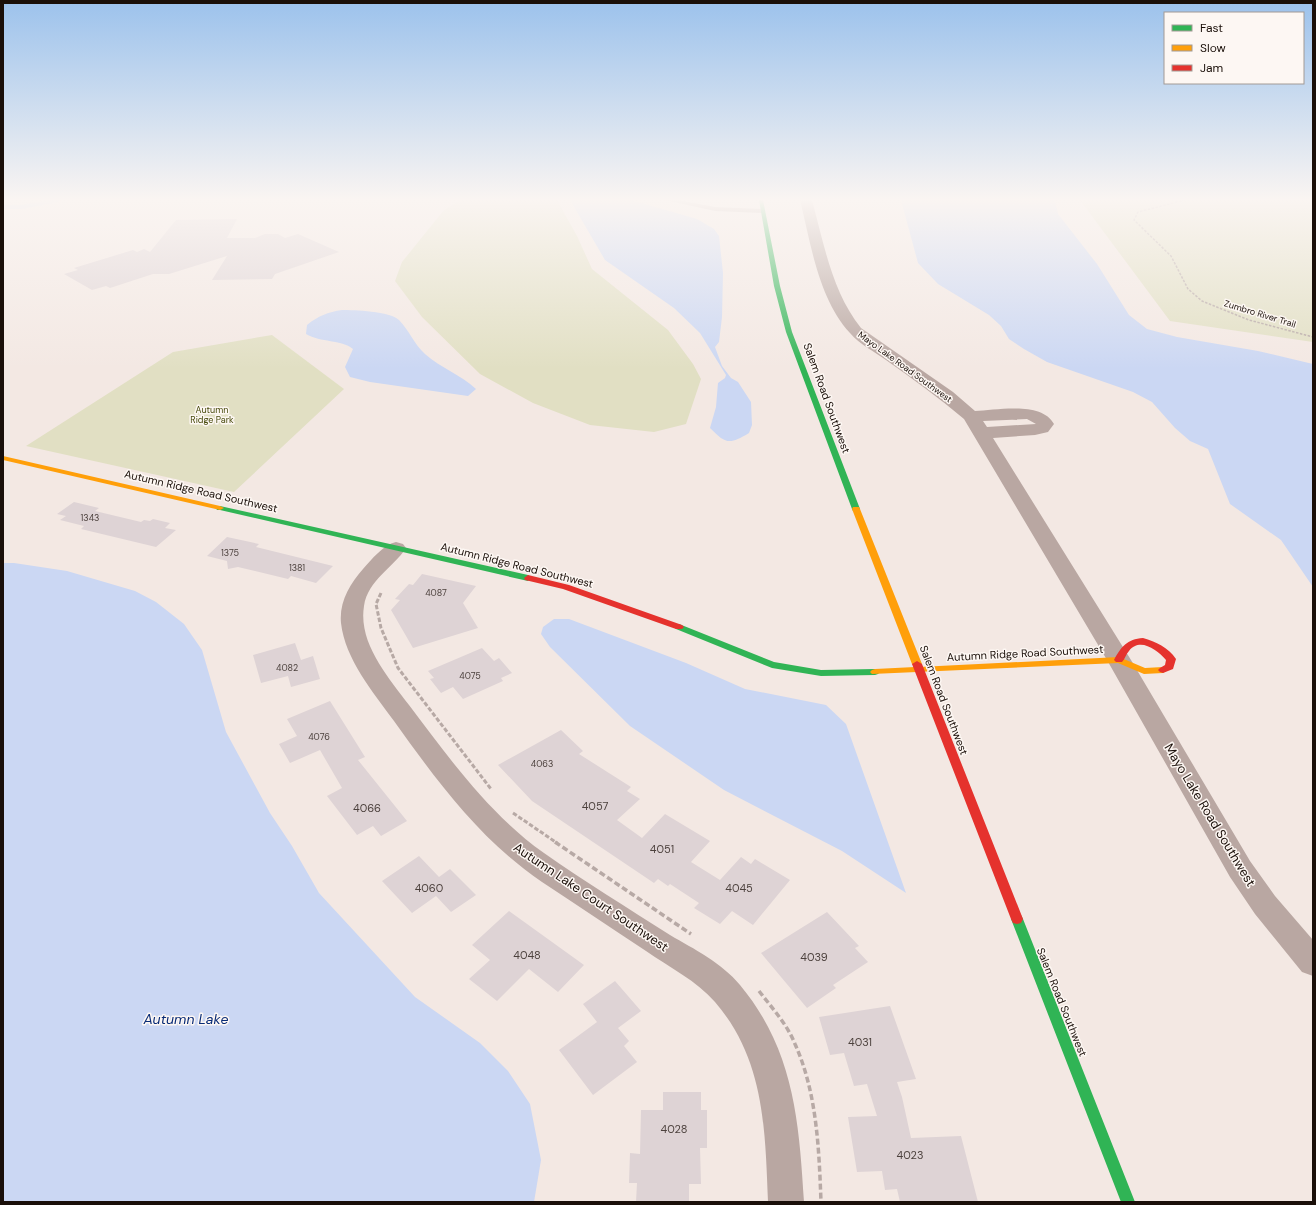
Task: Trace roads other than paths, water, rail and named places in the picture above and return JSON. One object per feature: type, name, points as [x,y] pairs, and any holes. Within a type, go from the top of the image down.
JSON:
[{"type":"main road","name":"Salem Road Southwest","points":[[771,256],[789,332],[849,491],[1128,1202]]},
{"type":"main road","name":"Autumn Ridge Road Southwest","points":[[3,458],[581,591],[791,670],[821,673],[919,670],[1119,660]]},
{"type":"main road","points":[[1137,642],[1157,646],[1166,652],[1171,659],[1170,667],[1162,672],[1150,673],[1138,670],[1119,660],[1124,648],[1131,643],[1137,642]]},
{"type":"street","name":"Mayo Lake Road Southwest","points":[[823,256],[834,294],[841,312],[847,322],[856,331],[947,396],[971,416],[1119,660],[1240,869],[1265,905],[1313,962]]},
{"type":"street","points":[[971,416],[1030,414],[1043,420],[1045,424],[1042,428],[1035,430],[982,433]]},
{"type":"street","name":"Autumn Lake Court Southwest","points":[[396,548],[366,580],[358,591],[354,602],[353,622],[362,655],[377,680],[428,750],[476,808],[500,834],[531,859],[700,971],[726,992],[752,1025],[770,1064],[782,1123],[786,1202]]},
{"type":"water","points":[[603,256],[721,256],[723,273],[722,317],[719,342],[715,347],[722,366],[731,378],[738,382],[751,402],[752,425],[749,433],[737,440],[728,441],[724,440],[710,428],[716,407],[718,383],[725,378],[726,375],[700,333],[674,308],[605,260]]},
{"type":"water","points":[[916,256],[1091,256],[1129,315],[1147,329],[1177,337],[1258,351],[1313,364],[1313,587],[1281,540],[1230,504],[1208,449],[1190,441],[1175,428],[1152,402],[1133,392],[1047,362],[1024,349],[1009,339],[1001,326],[989,315],[938,284],[918,263]]},
{"type":"water","points":[[342,310],[380,313],[394,317],[403,324],[425,354],[476,389],[468,396],[370,382],[350,377],[345,367],[353,349],[343,344],[318,339],[306,334],[307,325],[315,319],[328,313]]},
{"type":"water","name":"Autumn Lake","points":[[3,563],[14,563],[67,571],[135,591],[156,602],[184,624],[202,650],[226,732],[270,813],[292,846],[319,893],[415,997],[480,1043],[508,1071],[530,1104],[541,1160],[534,1202],[3,1202]]},
{"type":"water","points":[[554,619],[569,619],[686,663],[745,689],[826,705],[846,724],[906,893],[842,851],[724,790],[630,726],[550,647],[541,634],[543,627]]},
{"type":"park label","name":"Autumn Ridge Park","points":[[212,416]]}]
